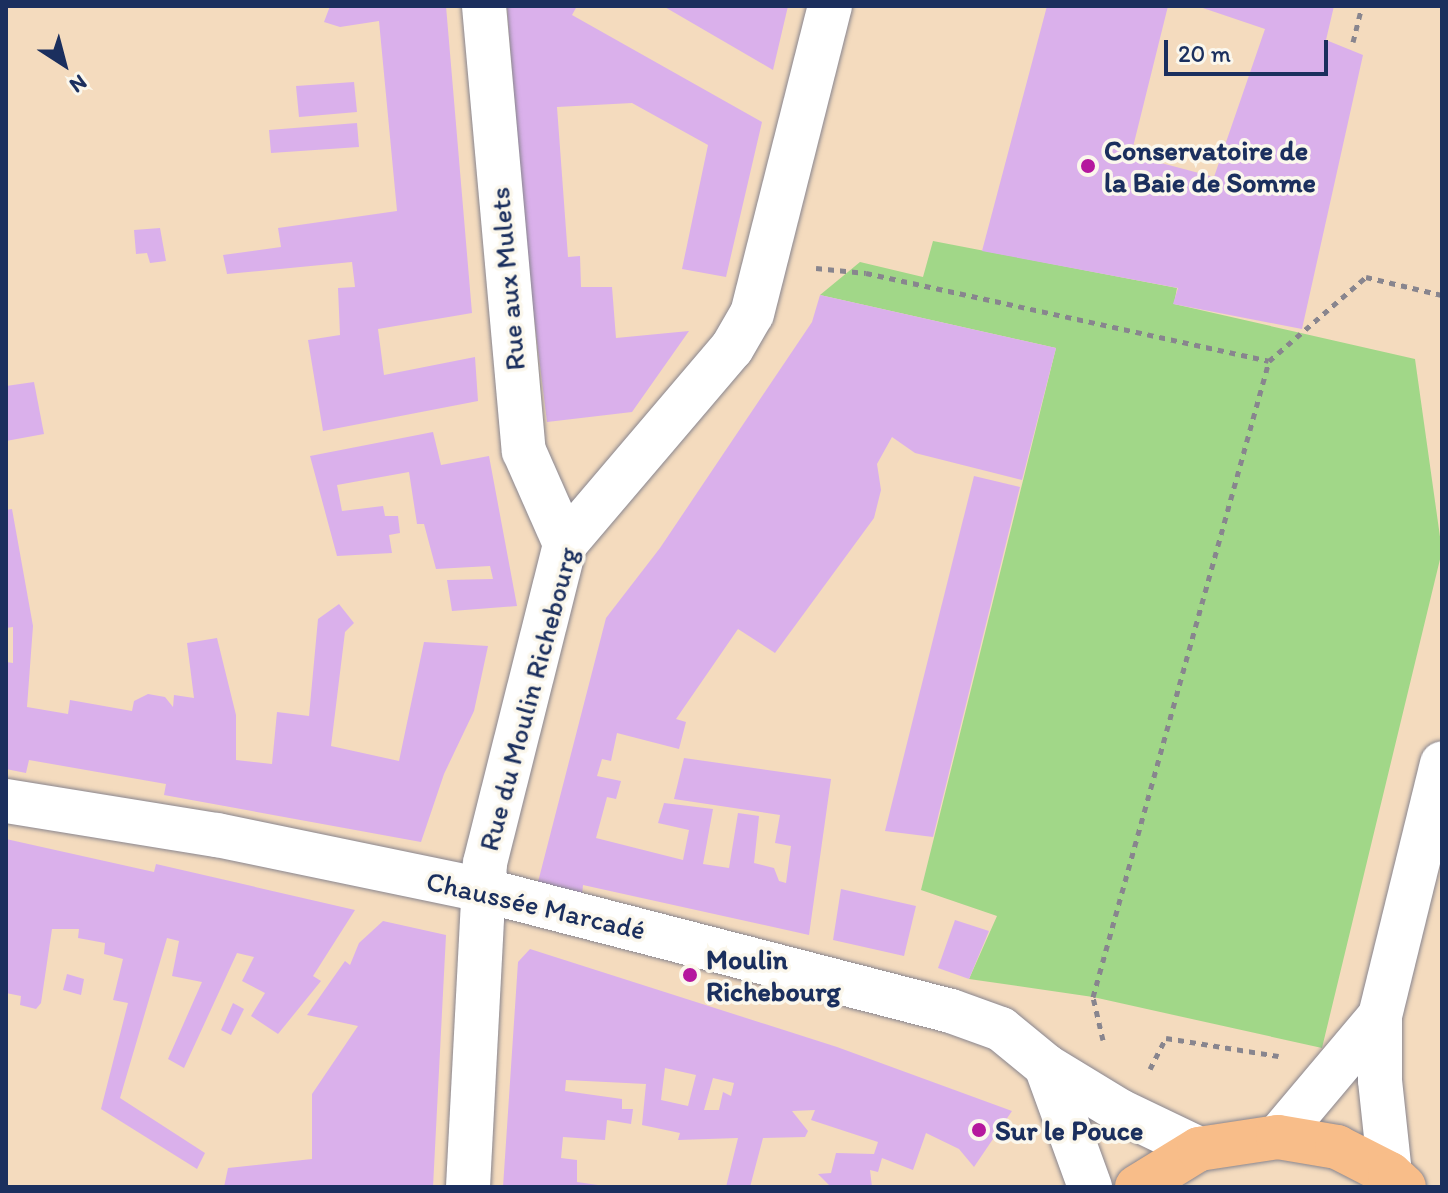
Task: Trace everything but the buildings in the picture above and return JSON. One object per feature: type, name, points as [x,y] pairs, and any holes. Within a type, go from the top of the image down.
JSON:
[{"type":"main road","points":[[1137,1187],[1199,1149],[1278,1137],[1337,1147],[1397,1181]]},
{"type":"street","name":"Rue aux Mulets","points":[[484,6],[524,451],[565,544]]},
{"type":"street","name":"Rue du Moulin Richebourg","points":[[468,1187],[485,863],[565,544],[732,348],[752,314],[830,6]]},
{"type":"street","points":[[1397,1181],[1380,1080],[1380,1016],[1442,764]]},
{"type":"street","name":"Chaussée Marcadé","points":[[6,801],[217,835],[483,890],[951,1011],[1001,1029],[1046,1066],[1120,1111],[1199,1149]]},
{"type":"street","points":[[1278,1137],[1380,1016]]},
{"type":"street","points":[[1046,1066],[1090,1187]]},
{"type":"path","points":[[1353,42],[1362,6]]},
{"type":"path","points":[[763,264],[866,273],[1269,361]]},
{"type":"path","points":[[1120,1111],[1093,997],[1269,361],[1366,277],[1442,295]]},
{"type":"green space","points":[[933,241],[1177,288],[1174,304],[1415,359],[1442,551],[1322,1048],[1093,997],[969,979],[997,916],[921,890],[1056,348],[820,295],[860,262],[923,277]]},
{"type":"place","name":"Conservatoire de la Baie de Somme","points":[[1088,166]]},
{"type":"place","name":"Moulin Richebourg","points":[[690,975]]},
{"type":"place","name":"Sur le Pouce","points":[[979,1130]]}]
